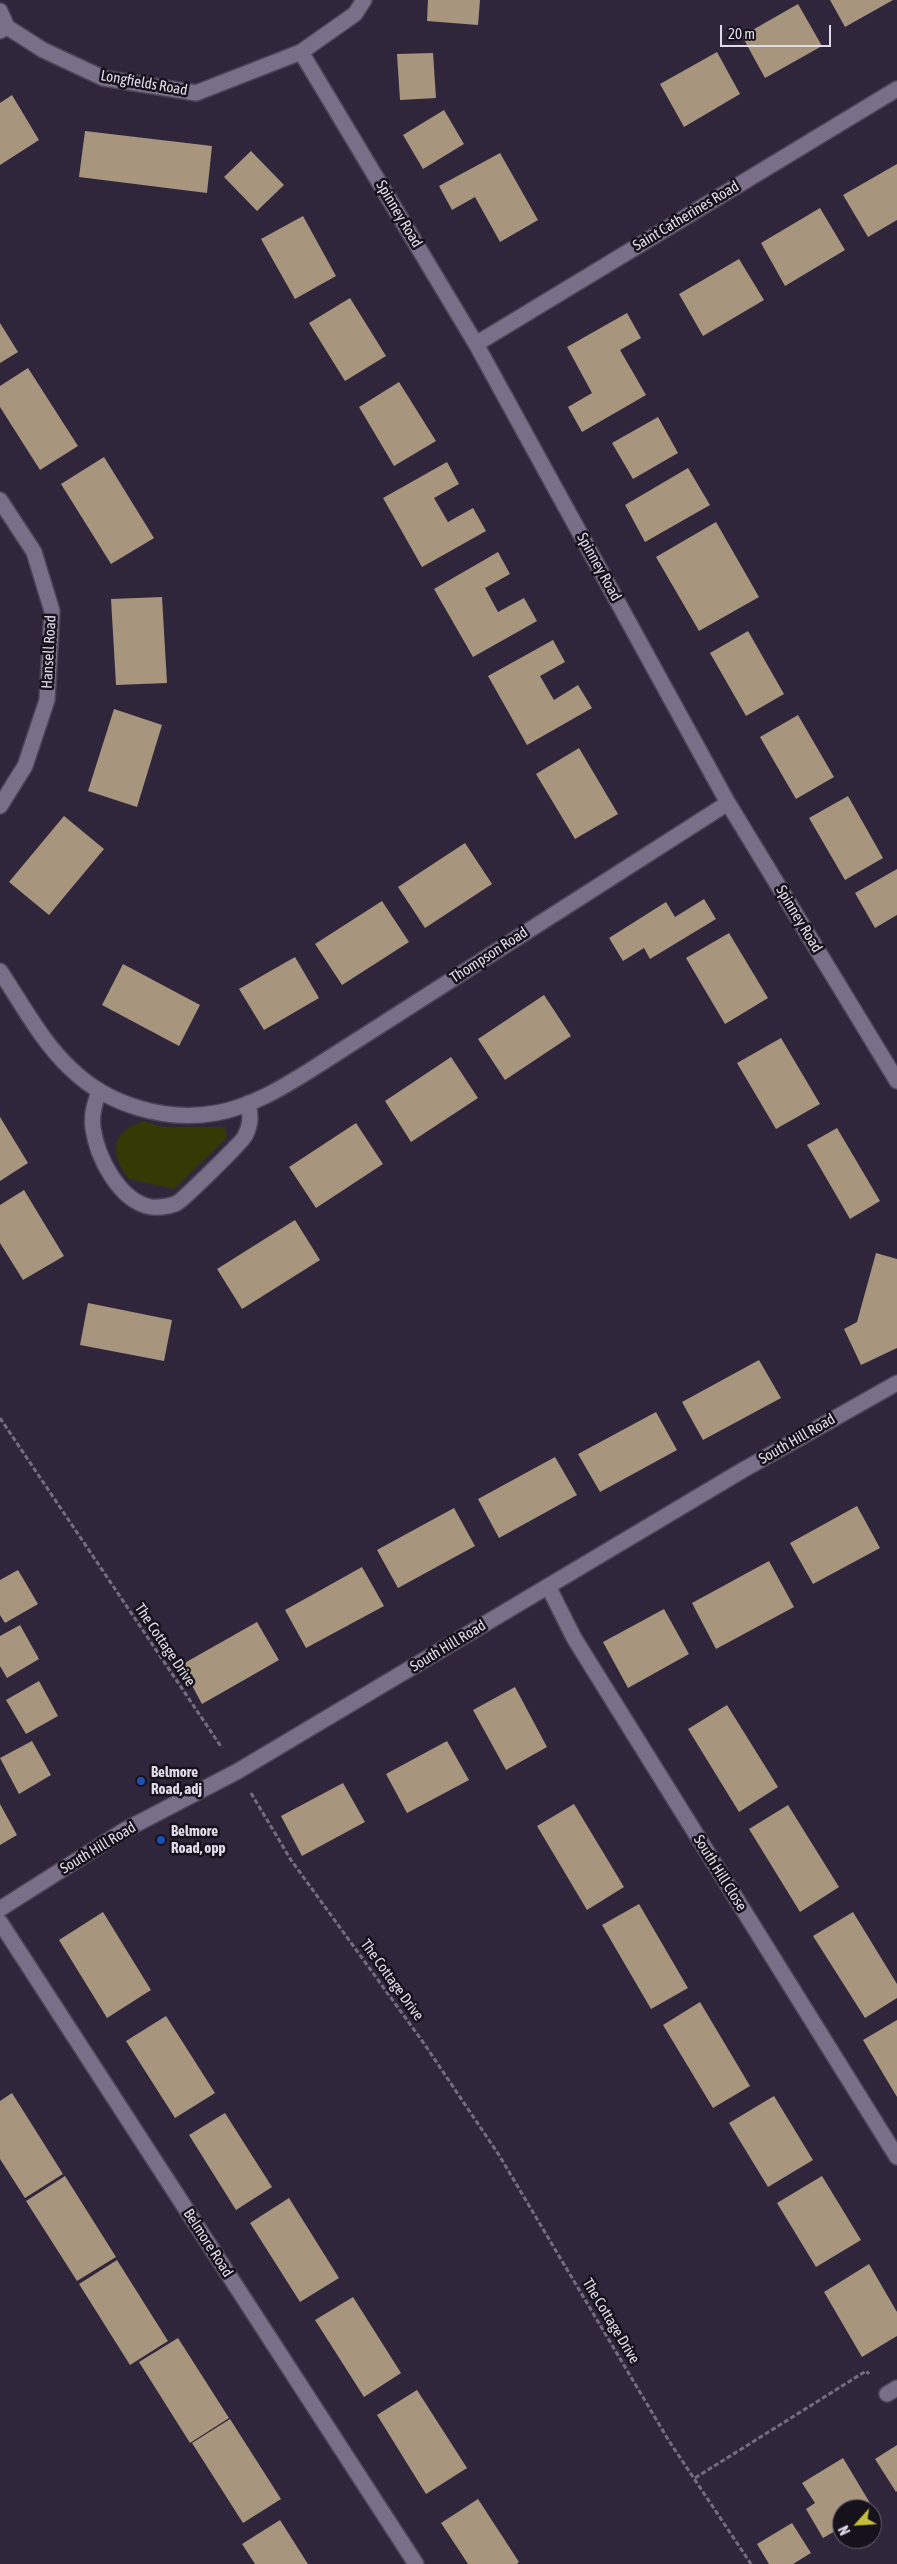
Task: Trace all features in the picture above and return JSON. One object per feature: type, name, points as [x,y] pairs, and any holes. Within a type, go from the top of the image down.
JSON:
[{"type":"street","name":"Longfields Road","points":[[3,29],[103,78],[196,92],[301,52],[355,14],[364,0]]},
{"type":"street","points":[[0,11],[3,29]]},
{"type":"street","name":"Spinney Road","points":[[301,52],[476,344],[728,803],[897,1081]]},
{"type":"street","name":"Saint Catherines Road","points":[[476,344],[897,89]]},
{"type":"street","name":"Hansell Road","points":[[0,500],[34,552],[52,611],[47,700],[25,766],[0,806]]},
{"type":"street","name":"Thompson Road","points":[[0,971],[51,1047],[72,1070],[99,1091],[129,1105],[177,1115],[216,1113],[272,1093],[309,1071],[728,803]]},
{"type":"street","points":[[99,1091],[93,1109],[93,1129],[101,1155],[115,1181],[132,1199],[152,1207],[177,1203],[245,1138],[252,1119],[248,1103]]},
{"type":"street","name":"South Hill Road","points":[[0,1909],[123,1831],[238,1771],[743,1470],[897,1383]]},
{"type":"street","name":"South Hill Close","points":[[548,1586],[574,1638],[897,2157]]},
{"type":"street","name":"Belmore Road","points":[[0,1922],[416,2564]]},
{"type":"path","name":"The Cottage Drive","points":[[0,1418],[238,1771],[291,1860],[423,2042],[499,2155],[669,2441],[751,2564]]},
{"type":"path","points":[[694,2478],[866,2371],[892,2391]]},
{"type":"green space","points":[[144,1121],[162,1127],[225,1127],[227,1137],[174,1189],[129,1179],[118,1161],[116,1152],[119,1137],[125,1131]]},
{"type":"building","points":[[428,0],[480,0],[478,25],[427,21]]},
{"type":"building","points":[[830,0],[893,0],[845,27]]},
{"type":"building","points":[[798,4],[822,46],[765,78],[742,36]]},
{"type":"building","points":[[717,52],[740,94],[684,127],[660,84]]},
{"type":"building","points":[[433,53],[436,98],[400,100],[397,54]]},
{"type":"building","points":[[12,95],[39,140],[0,165],[0,103]]},
{"type":"building","points":[[444,110],[464,144],[423,169],[403,135]]},
{"type":"building","points":[[85,131],[212,146],[207,193],[79,177]]},
{"type":"building","points":[[251,151],[284,185],[257,211],[224,177]]},
{"type":"building","points":[[500,153],[538,220],[500,242],[475,197],[452,210],[439,186]]},
{"type":"building","points":[[897,164],[897,220],[868,237],[843,195]]},
{"type":"building","points":[[820,208],[845,250],[785,286],[761,243]]},
{"type":"building","points":[[303,216],[336,276],[295,299],[261,239]]},
{"type":"building","points":[[739,259],[764,300],[703,336],[679,294]]},
{"type":"building","points":[[350,298],[386,356],[345,381],[309,323]]},
{"type":"building","points":[[627,313],[641,338],[620,350],[646,395],[582,432],[568,407],[592,393],[567,347]]},
{"type":"building","points":[[0,323],[18,352],[0,363]]},
{"type":"building","points":[[28,368],[78,446],[40,470],[0,407],[0,386]]},
{"type":"building","points":[[399,382],[436,441],[394,466],[359,407]]},
{"type":"building","points":[[658,417],[678,453],[633,479],[612,443]]},
{"type":"building","points":[[104,457],[154,538],[111,564],[61,484]]},
{"type":"building","points":[[447,462],[459,484],[434,498],[448,522],[473,508],[486,531],[422,567],[383,498]]},
{"type":"building","points":[[688,468],[710,505],[645,542],[625,505]]},
{"type":"building","points":[[716,522],[759,597],[699,631],[656,557]]},
{"type":"building","points":[[498,552],[510,574],[485,588],[498,612],[524,598],[537,621],[473,657],[434,589]]},
{"type":"building","points":[[162,597],[167,683],[116,685],[111,599]]},
{"type":"building","points":[[748,631],[784,694],[746,716],[710,653]]},
{"type":"building","points":[[553,640],[565,662],[540,676],[554,700],[578,685],[592,708],[527,745],[488,676]]},
{"type":"building","points":[[114,709],[162,725],[137,807],[88,791]]},
{"type":"building","points":[[798,715],[834,777],[796,799],[760,737]]},
{"type":"building","points":[[579,748],[618,814],[575,839],[536,774]]},
{"type":"building","points":[[848,796],[883,858],[845,880],[809,818]]},
{"type":"building","points":[[64,816],[104,849],[49,915],[9,882]]},
{"type":"building","points":[[465,843],[492,884],[425,928],[398,887]]},
{"type":"building","points":[[897,869],[897,915],[875,928],[855,893]]},
{"type":"building","points":[[704,899],[716,919],[650,959],[644,948],[623,961],[609,938],[666,902],[675,917]]},
{"type":"building","points":[[382,901],[409,942],[342,985],[315,944]]},
{"type":"building","points":[[729,933],[768,998],[725,1024],[686,958]]},
{"type":"building","points":[[295,957],[319,998],[264,1030],[239,989]]},
{"type":"building","points":[[123,964],[200,1005],[179,1046],[102,1005]]},
{"type":"building","points":[[544,995],[571,1036],[505,1080],[478,1039]]},
{"type":"building","points":[[781,1038],[820,1104],[776,1129],[737,1063]]},
{"type":"building","points":[[451,1057],[478,1098],[411,1142],[385,1101]]},
{"type":"building","points":[[0,1117],[28,1163],[0,1181]]},
{"type":"building","points":[[356,1123],[383,1164],[316,1208],[289,1167]]},
{"type":"building","points":[[837,1128],[880,1201],[850,1219],[807,1145]]},
{"type":"building","points":[[24,1190],[64,1256],[23,1280],[0,1243],[0,1205]]},
{"type":"building","points":[[295,1220],[320,1260],[242,1309],[217,1269]]},
{"type":"building","points":[[876,1253],[897,1259],[897,1348],[861,1365],[844,1329],[857,1322]]},
{"type":"building","points":[[88,1303],[172,1320],[164,1361],[80,1345]]},
{"type":"building","points":[[759,1360],[781,1398],[703,1440],[682,1402]]},
{"type":"building","points":[[656,1412],[677,1450],[600,1492],[578,1454]]},
{"type":"building","points":[[555,1457],[577,1495],[499,1538],[478,1499]]},
{"type":"building","points":[[857,1506],[880,1548],[813,1584],[790,1543]]},
{"type":"building","points":[[454,1508],[475,1546],[398,1588],[377,1550]]},
{"type":"building","points":[[769,1561],[794,1607],[716,1649],[692,1603]]},
{"type":"building","points":[[362,1567],[384,1606],[306,1648],[285,1610]]},
{"type":"building","points":[[18,1570],[38,1604],[5,1623],[0,1615],[0,1580]]},
{"type":"building","points":[[664,1609],[689,1654],[628,1688],[603,1642]]},
{"type":"building","points":[[257,1622],[279,1660],[202,1704],[181,1665]]},
{"type":"building","points":[[20,1625],[39,1659],[7,1678],[0,1666],[0,1636]]},
{"type":"building","points":[[39,1681],[58,1716],[26,1734],[6,1700]]},
{"type":"building","points":[[515,1687],[547,1747],[506,1770],[473,1710]]},
{"type":"building","points":[[727,1705],[778,1787],[739,1812],[688,1729]]},
{"type":"building","points":[[32,1741],[51,1775],[19,1794],[0,1758]]},
{"type":"building","points":[[447,1741],[469,1780],[407,1813],[386,1774]]},
{"type":"building","points":[[343,1783],[365,1822],[302,1856],[281,1816]]},
{"type":"building","points":[[0,1804],[17,1835],[0,1845]]},
{"type":"building","points":[[574,1804],[624,1887],[587,1910],[537,1826]]},
{"type":"building","points":[[788,1805],[839,1887],[800,1912],[749,1829]]},
{"type":"building","points":[[639,1904],[688,1988],[651,2009],[602,1925]]},
{"type":"building","points":[[103,1912],[151,1990],[107,2018],[59,1940]]},
{"type":"building","points":[[853,1912],[897,1984],[897,1998],[865,2018],[813,1936]]},
{"type":"building","points":[[700,2002],[750,2086],[713,2108],[663,2025]]},
{"type":"building","points":[[166,2016],[215,2093],[175,2118],[126,2041]]},
{"type":"building","points":[[897,2020],[897,2097],[863,2040]]},
{"type":"building","points":[[12,2093],[63,2174],[25,2198],[0,2159],[0,2101]]},
{"type":"building","points":[[774,2096],[813,2160],[768,2187],[729,2123]]},
{"type":"building","points":[[225,2113],[272,2187],[236,2210],[189,2135]]},
{"type":"building","points":[[65,2176],[116,2257],[77,2281],[26,2201]]},
{"type":"building","points":[[822,2176],[861,2240],[816,2267],[777,2203]]},
{"type":"building","points":[[289,2198],[339,2278],[300,2302],[250,2223]]},
{"type":"building","points":[[117,2260],[168,2341],[130,2365],[79,2284]]},
{"type":"building","points":[[869,2264],[897,2312],[897,2336],[862,2357],[824,2292]]},
{"type":"building","points":[[353,2297],[401,2373],[364,2397],[315,2320]]},
{"type":"building","points":[[178,2338],[229,2418],[190,2443],[139,2362]]},
{"type":"building","points":[[417,2390],[467,2468],[426,2494],[377,2415]]},
{"type":"building","points":[[230,2419],[281,2499],[243,2523],[192,2443]]},
{"type":"building","points":[[897,2445],[897,2491],[896,2492],[875,2459]]},
{"type":"building","points":[[843,2458],[868,2499],[832,2499],[832,2533],[823,2538],[806,2509],[815,2503],[802,2483]]},
{"type":"building","points":[[478,2499],[519,2562],[517,2564],[468,2564],[441,2523]]},
{"type":"building","points":[[280,2520],[308,2564],[255,2564],[242,2544]]},
{"type":"building","points":[[792,2523],[811,2553],[793,2564],[769,2564],[757,2544]]},
{"type":"place","name":"Belmore Road, adj","points":[[141,1781]]},
{"type":"place","name":"Belmore Road, opp","points":[[161,1840]]}]
